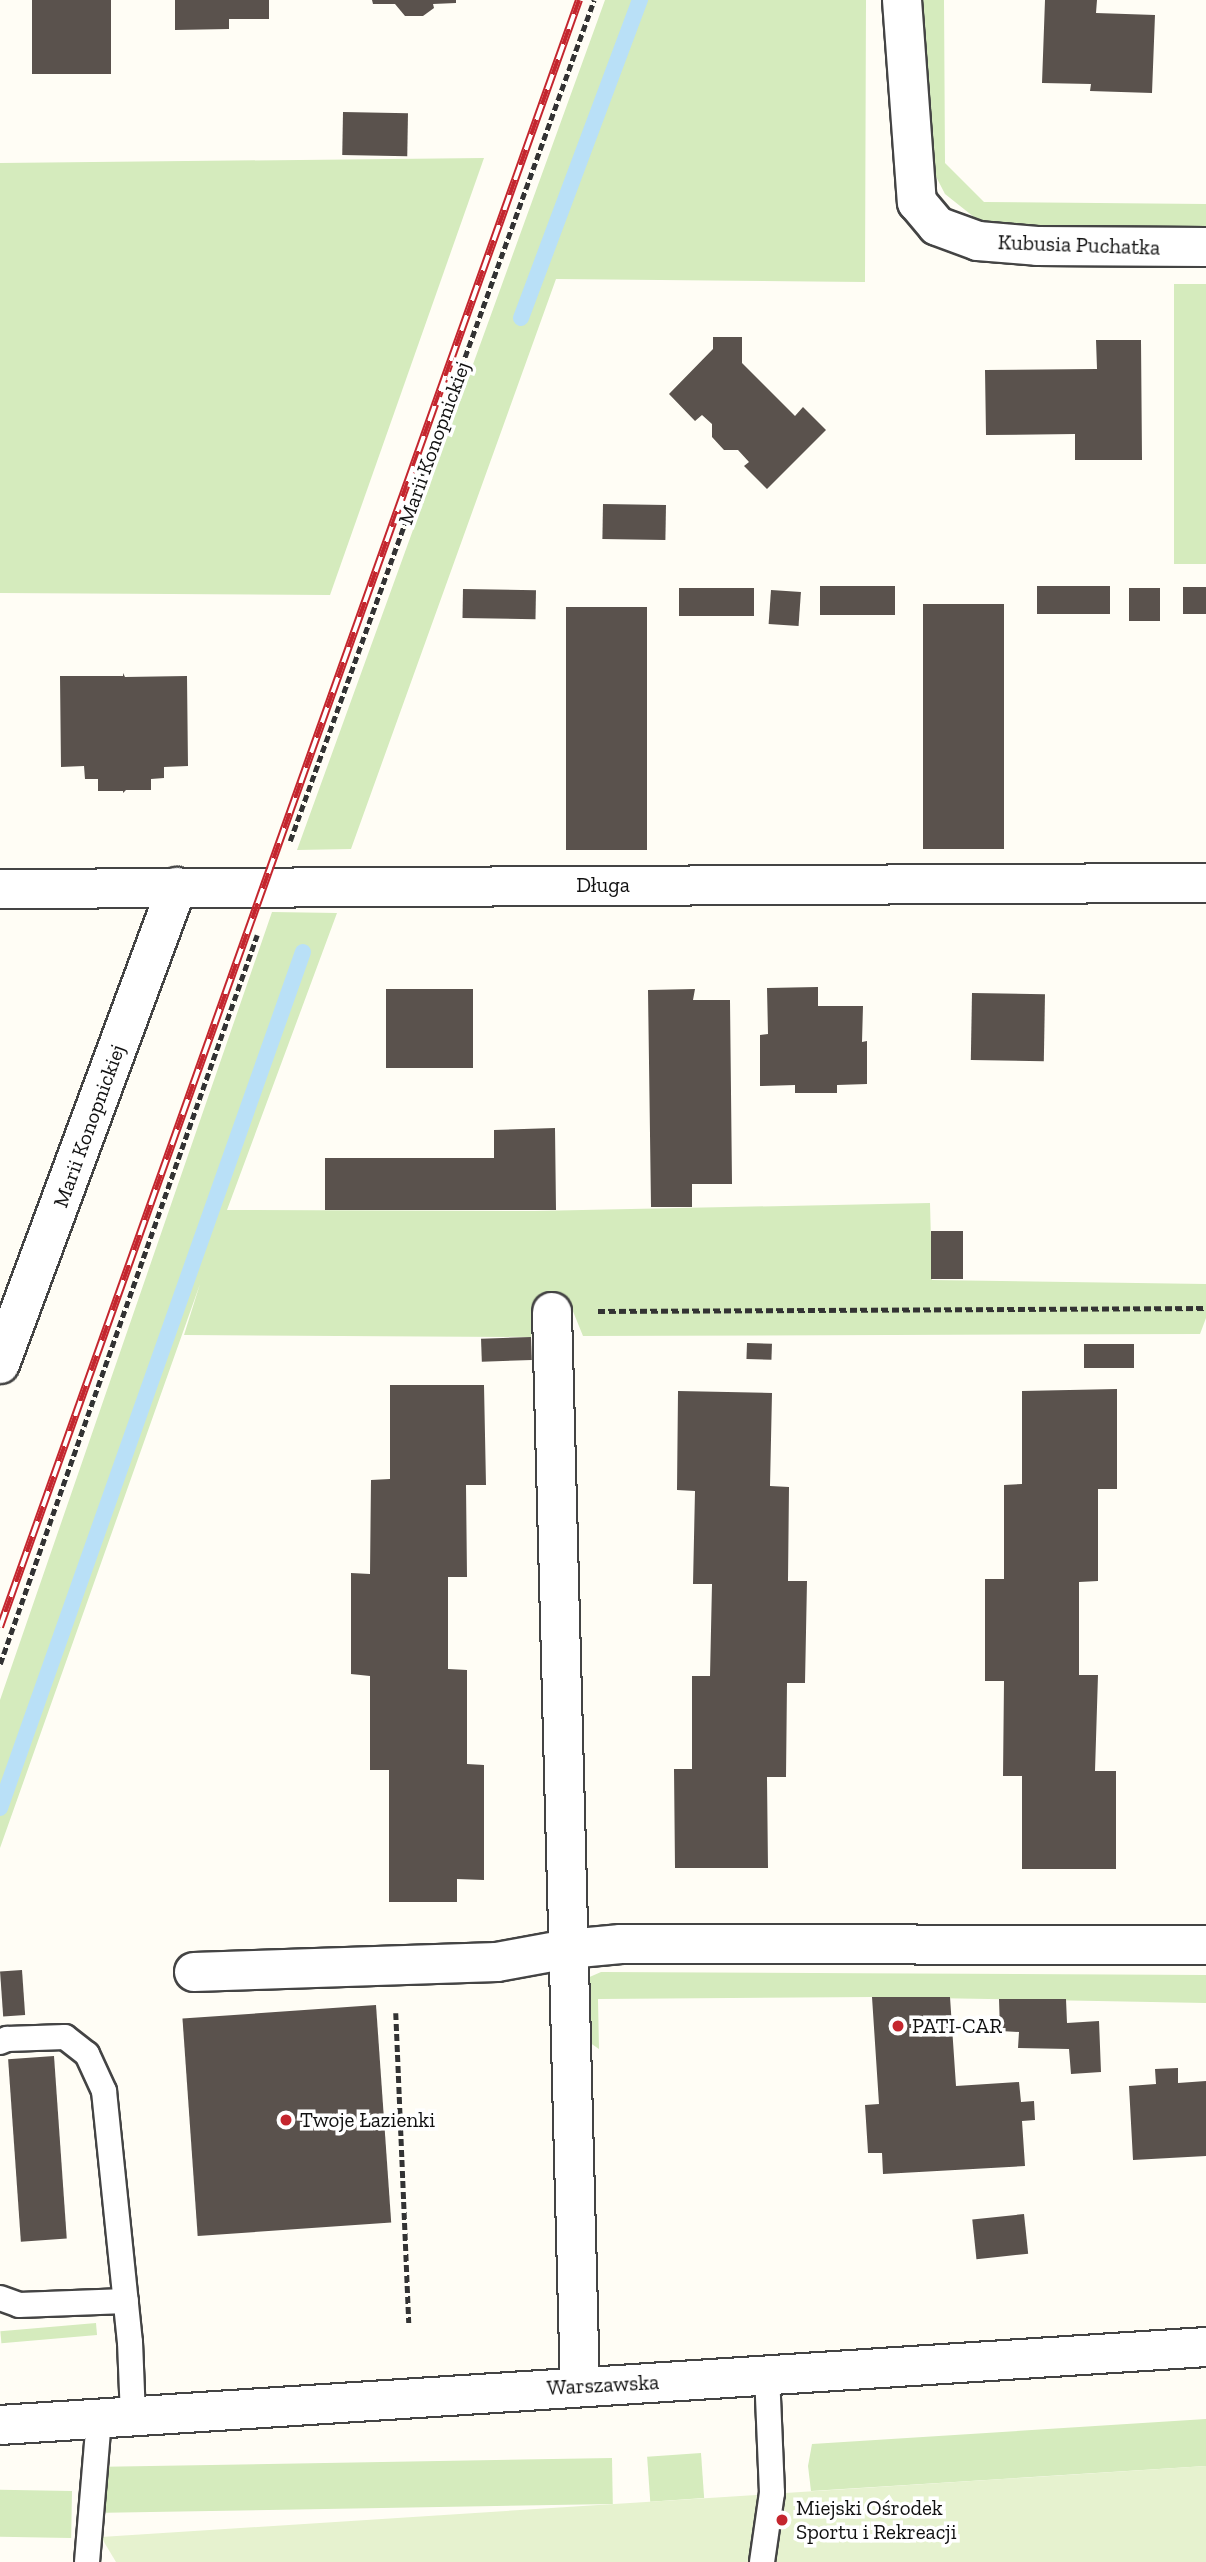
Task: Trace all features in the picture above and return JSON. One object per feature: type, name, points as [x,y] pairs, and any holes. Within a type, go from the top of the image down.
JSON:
[{"type":"street","name":"Kubusia Puchatka","points":[[902,0],[917,202],[937,226],[978,241],[1037,246],[1206,247]]},
{"type":"street","name":"Długa","points":[[0,889],[1206,883]]},
{"type":"street","name":"Marii Konopnickiej","points":[[0,1364],[177,887]]},
{"type":"street","points":[[552,1312],[580,2386]]},
{"type":"street","points":[[194,1972],[497,1962],[568,1949],[621,1944],[1206,1945]]},
{"type":"street","name":"Warszawska","points":[[0,2425],[1206,2347]]},
{"type":"lane","points":[[0,2042],[7,2039],[65,2037],[87,2054],[104,2091],[126,2301],[116,2417],[87,2562]]},
{"type":"lane","points":[[0,2298],[19,2305],[126,2301]]},
{"type":"lane","points":[[762,2562],[772,2493],[767,2375]]},
{"type":"path","name":"Marii Konopnickiej","points":[[0,1664],[274,886],[594,0]]},
{"type":"path","points":[[552,1312],[1206,1308]]},
{"type":"path","points":[[394,1965],[409,2323]]},
{"type":"green space","points":[[605,0],[866,0],[865,282],[556,279],[351,849],[297,850]]},
{"type":"green space","points":[[921,0],[944,0],[945,163],[984,202],[1206,204],[1206,235],[1027,234],[979,221],[945,194],[928,161]]},
{"type":"green space","points":[[484,158],[330,595],[0,593],[0,163]]},
{"type":"green space","points":[[1174,284],[1206,284],[1206,564],[1174,564]]},
{"type":"green space","points":[[272,912],[337,913],[227,1210],[534,1211],[930,1203],[932,1280],[1206,1284],[1206,1318],[1200,1334],[583,1336],[568,1299],[537,1301],[531,1337],[184,1335],[200,1284],[0,1848],[0,1700]]},
{"type":"green space","points":[[601,1972],[1206,1975],[1206,2003],[872,1997],[598,1999],[599,2049],[583,2038],[585,1979]]},
{"type":"green space","points":[[96,2323],[97,2335],[1,2343],[0,2331]]},
{"type":"green space","points":[[1206,2419],[1206,2466],[811,2491],[808,2466],[812,2444]]},
{"type":"green space","points":[[701,2453],[704,2498],[650,2502],[647,2457]]},
{"type":"green space","points":[[612,2458],[613,2504],[106,2513],[105,2467]]},
{"type":"green space","name":"Miejski Ośrodek Sportu i Rekreacji","points":[[1206,2466],[1206,2562],[116,2562],[101,2537]]},
{"type":"green space","points":[[0,2490],[72,2491],[71,2538],[0,2537]]},
{"type":"building","points":[[32,0],[111,0],[111,74],[32,74]]},
{"type":"building","points":[[175,0],[269,0],[269,19],[229,19],[229,29],[175,30]]},
{"type":"building","points":[[372,0],[456,0],[456,3],[433,4],[434,8],[423,16],[405,16],[395,4],[373,4]]},
{"type":"building","points":[[1045,0],[1097,0],[1096,13],[1155,15],[1152,93],[1090,91],[1091,84],[1042,83]]},
{"type":"building","points":[[343,112],[408,113],[407,156],[342,155]]},
{"type":"building","points":[[713,337],[742,337],[742,363],[795,416],[803,407],[826,430],[767,489],[744,466],[749,462],[738,450],[724,450],[712,437],[712,424],[702,415],[695,421],[669,394],[713,349]]},
{"type":"building","points":[[1096,340],[1141,340],[1142,460],[1075,460],[1075,434],[986,435],[985,370],[1097,369]]},
{"type":"building","points":[[603,504],[666,505],[665,540],[602,539]]},
{"type":"building","points":[[820,586],[895,586],[895,615],[820,615]]},
{"type":"building","points":[[1037,586],[1110,586],[1110,614],[1037,614]]},
{"type":"building","points":[[1183,587],[1206,587],[1206,614],[1183,614]]},
{"type":"building","points":[[679,588],[754,588],[754,616],[679,616]]},
{"type":"building","points":[[1129,588],[1160,588],[1160,621],[1129,621]]},
{"type":"building","points":[[463,589],[536,590],[535,619],[462,618]]},
{"type":"building","points":[[771,590],[801,592],[799,626],[769,624]]},
{"type":"building","points":[[923,604],[1004,604],[1004,849],[923,849]]},
{"type":"building","points":[[566,607],[647,607],[647,850],[566,850]]},
{"type":"building","points":[[123,673],[125,677],[187,676],[188,766],[164,767],[164,778],[151,779],[151,790],[126,790],[123,793],[98,791],[98,779],[85,779],[84,766],[61,767],[60,676],[123,676]]},
{"type":"building","points":[[818,987],[818,1006],[863,1006],[862,1042],[867,1041],[867,1084],[837,1085],[837,1093],[795,1093],[795,1085],[760,1086],[760,1035],[768,1034],[767,988]]},
{"type":"building","points":[[386,989],[473,989],[473,1068],[386,1068]]},
{"type":"building","points":[[695,989],[693,1000],[730,1000],[732,1184],[692,1184],[692,1207],[651,1207],[648,990]]},
{"type":"building","points":[[972,993],[1045,994],[1044,1061],[971,1060]]},
{"type":"building","points":[[555,1128],[556,1210],[325,1210],[325,1158],[494,1158],[494,1130]]},
{"type":"building","points":[[931,1231],[963,1231],[963,1279],[931,1279]]},
{"type":"building","points":[[531,1337],[532,1360],[482,1362],[481,1339]]},
{"type":"building","points":[[747,1343],[772,1344],[771,1360],[746,1359]]},
{"type":"building","points":[[1084,1344],[1134,1344],[1134,1368],[1084,1368]]},
{"type":"building","points":[[390,1385],[484,1385],[486,1485],[466,1485],[467,1577],[448,1577],[448,1669],[467,1670],[467,1764],[484,1765],[484,1880],[457,1879],[457,1902],[389,1902],[389,1770],[370,1770],[370,1676],[351,1674],[351,1573],[370,1574],[371,1480],[390,1479]]},
{"type":"building","points":[[1117,1389],[1117,1489],[1098,1489],[1098,1581],[1079,1582],[1079,1675],[1098,1675],[1095,1771],[1116,1771],[1116,1869],[1022,1869],[1022,1776],[1003,1776],[1004,1681],[985,1681],[985,1579],[1004,1579],[1004,1485],[1022,1484],[1022,1391]]},
{"type":"building","points":[[678,1391],[772,1393],[770,1486],[789,1487],[788,1581],[807,1581],[805,1683],[787,1683],[786,1777],[767,1777],[768,1868],[675,1868],[674,1769],[692,1769],[692,1676],[710,1676],[712,1584],[693,1584],[695,1491],[677,1490]]},
{"type":"building","points":[[22,1970],[25,2015],[3,2016],[0,1972]]},
{"type":"building","points":[[872,1997],[950,1997],[956,2086],[1019,2082],[1021,2102],[1034,2101],[1035,2120],[1022,2121],[1025,2166],[883,2174],[882,2153],[868,2153],[865,2105],[879,2104]]},
{"type":"building","points":[[999,1999],[1066,1999],[1067,2023],[1099,2021],[1101,2072],[1071,2074],[1069,2049],[1018,2048],[1019,2032],[1000,2031]]},
{"type":"building","name":"Twoje Łazienki","points":[[376,2005],[391,2222],[198,2236],[182,2019]]},
{"type":"building","points":[[54,2056],[67,2239],[21,2242],[8,2059]]},
{"type":"building","points":[[1178,2068],[1178,2083],[1206,2081],[1206,2156],[1133,2160],[1129,2086],[1156,2084],[1155,2069]]},
{"type":"building","points":[[1024,2214],[1028,2254],[976,2259],[972,2219]]},
{"type":"waterway","points":[[521,318],[640,0]]},
{"type":"waterway","points":[[0,1808],[303,952]]},
{"type":"railway","points":[[0,1627],[579,0]]},
{"type":"place","name":"PATI-CAR","points":[[898,2026]]},
{"type":"place","name":"Twoje Łazienki","points":[[286,2120]]},
{"type":"place","name":"Miejski Ośrodek Sportu i Rekreacji","points":[[782,2520]]}]
